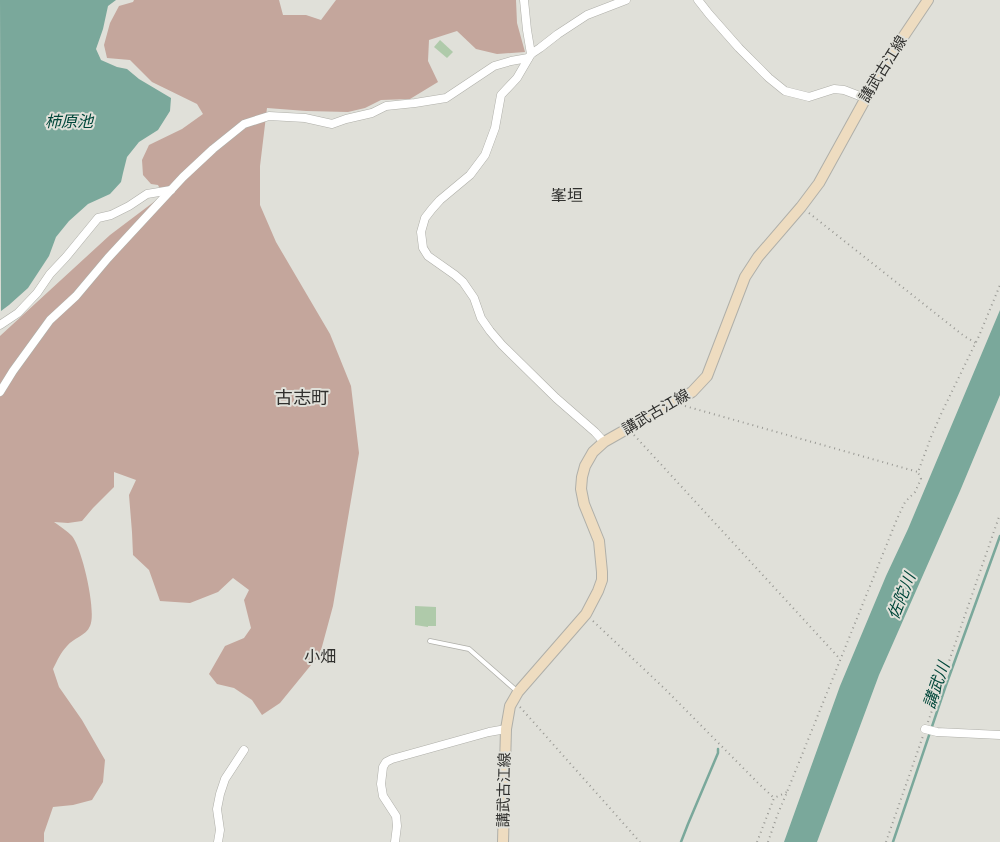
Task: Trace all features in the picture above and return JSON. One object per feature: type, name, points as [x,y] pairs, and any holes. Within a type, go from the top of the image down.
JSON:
[{"type":"main road","name":"講武古江線","points":[[503,842],[507,716],[516,696],[586,614],[602,580],[599,541],[584,504],[581,489],[585,466],[593,452],[604,442],[692,392],[707,376],[750,268],[819,183],[865,98],[928,0]]},
{"type":"street","points":[[524,0],[530,56]]},
{"type":"street","points":[[604,442],[502,345],[490,331],[482,318],[474,298],[463,282],[428,256],[423,248],[421,232],[422,226],[432,209],[470,175],[485,155],[495,128],[501,95],[517,78],[530,56],[586,15],[626,0]]},
{"type":"street","points":[[698,0],[739,48],[785,91],[810,97],[834,89],[844,90],[865,98]]},
{"type":"street","points":[[0,392],[50,320],[76,296],[108,258],[183,177],[244,124],[269,116],[305,118],[332,124],[372,113],[386,106],[415,104],[446,98],[494,66],[530,56]]},
{"type":"street","points":[[0,326],[18,313],[98,218],[111,215],[147,194],[171,190]]},
{"type":"street","points":[[395,842],[396,816],[383,796],[381,789],[386,762],[489,732],[506,729]]},
{"type":"street","points":[[926,729],[937,732],[1000,735]]},
{"type":"street","points":[[218,842],[220,830],[216,809],[220,794],[230,769],[244,750]]},
{"type":"lane","points":[[430,641],[470,649],[516,696]]},
{"type":"path","points":[[801,207],[956,330],[976,343]]},
{"type":"path","points":[[768,842],[776,816],[897,518],[905,502],[916,492],[920,479],[918,472],[931,437],[976,343],[1000,286]]},
{"type":"path","points":[[678,400],[683,406],[918,472]]},
{"type":"path","points":[[627,428],[840,659]]},
{"type":"path","points":[[886,842],[1000,514]]},
{"type":"path","points":[[586,614],[665,689],[774,798]]},
{"type":"path","points":[[516,696],[640,842]]},
{"type":"path","points":[[757,842],[774,798],[787,792]]},
{"type":"shaded area","points":[[134,0],[279,0],[283,15],[306,15],[321,20],[336,0],[516,0],[517,23],[525,52],[497,54],[476,49],[457,31],[429,40],[428,61],[438,82],[410,99],[381,100],[365,108],[348,112],[267,108],[260,166],[260,205],[276,242],[330,334],[351,386],[359,453],[333,606],[320,654],[280,703],[262,715],[252,700],[234,688],[217,684],[209,674],[225,646],[244,638],[251,628],[244,600],[249,590],[233,578],[218,592],[190,603],[160,601],[149,570],[133,555],[129,495],[136,480],[114,472],[114,487],[82,521],[54,522],[72,536],[80,553],[90,595],[92,619],[90,626],[83,635],[65,648],[53,669],[59,687],[82,720],[105,760],[103,782],[92,800],[73,805],[53,807],[44,833],[44,842],[0,842],[0,336],[110,235],[163,195],[158,185],[151,184],[143,175],[142,160],[149,145],[182,129],[203,114],[197,104],[152,82],[130,60],[107,58],[104,45],[110,23],[119,6]]},
{"type":"water","name":"柿原池","points":[[0,0],[116,0],[108,6],[96,49],[101,60],[127,69],[139,79],[171,98],[170,111],[158,130],[139,142],[127,157],[121,182],[110,194],[88,204],[69,221],[56,237],[49,256],[28,288],[1,311]]},
{"type":"water","name":"佐陀川","points":[[1000,310],[1000,395],[879,675],[817,842],[784,842],[840,686]]},
{"type":"building","points":[[440,40],[453,52],[447,58],[434,47]]},
{"type":"building","points":[[415,606],[436,607],[436,626],[415,625]]},
{"type":"waterway","name":"講武川","points":[[893,842],[945,688],[1000,536]]},
{"type":"waterway","points":[[681,842],[718,749]]},
{"type":"district","name":"峯垣","points":[[567,195]]},
{"type":"district","name":"古志町","points":[[302,398]]},
{"type":"district","name":"小畑","points":[[320,656]]}]
